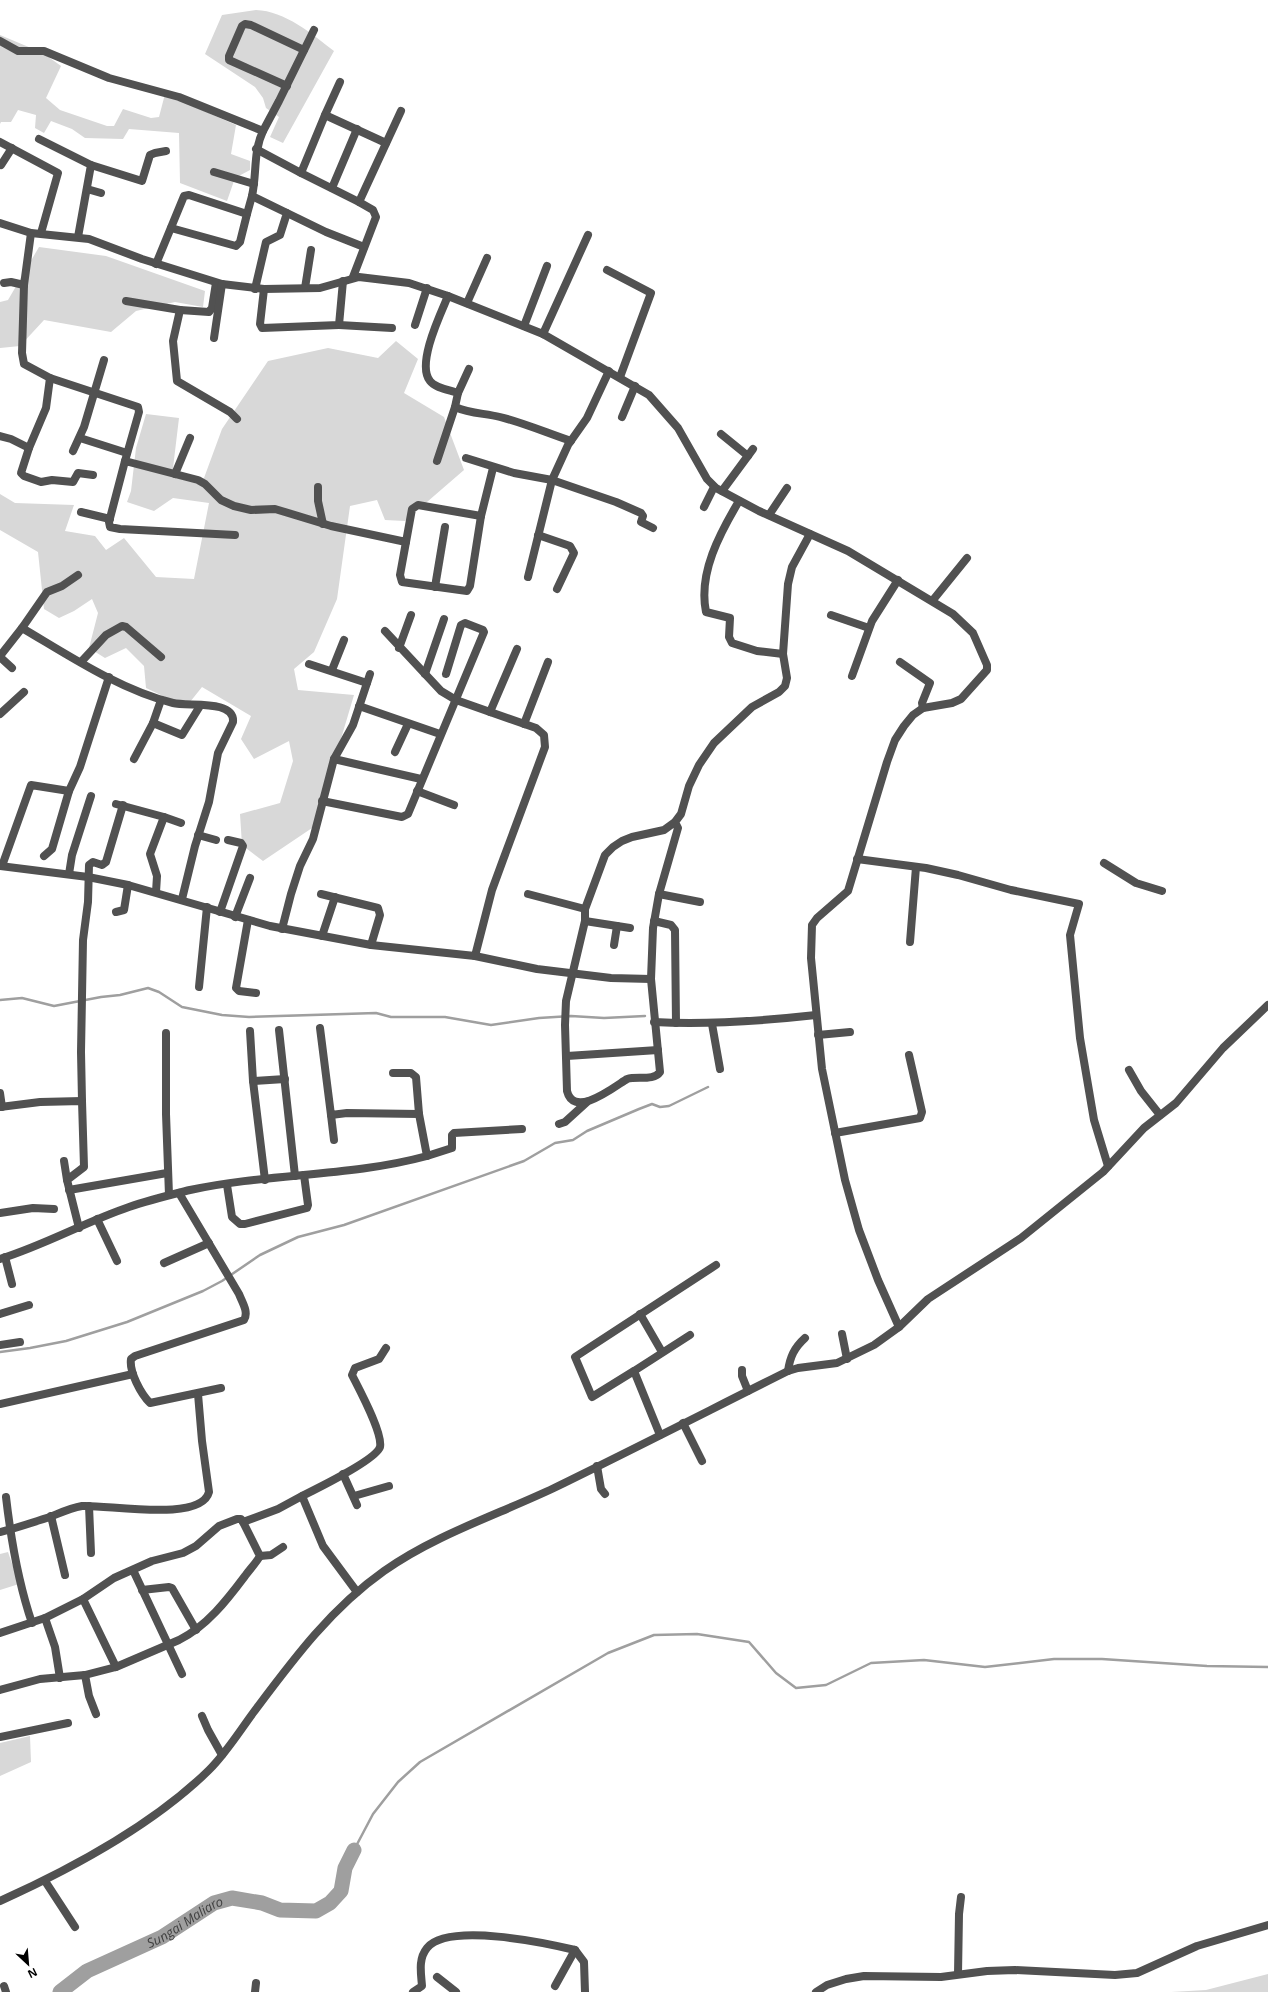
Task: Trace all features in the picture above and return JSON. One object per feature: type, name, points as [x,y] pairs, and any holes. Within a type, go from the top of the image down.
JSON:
[{"type":"street","points":[[287,86],[230,61],[229,56],[242,26],[245,24],[250,25],[304,50]]},
{"type":"street","points":[[171,228],[236,246],[240,242],[252,196],[256,149],[263,131],[314,30]]},
{"type":"street","points":[[0,41],[18,51],[44,51],[109,78],[180,97],[263,131]]},
{"type":"street","points":[[301,173],[340,82]]},
{"type":"street","points":[[359,202],[401,111]]},
{"type":"street","points":[[325,115],[386,142]]},
{"type":"street","points":[[332,188],[356,129]]},
{"type":"street","points":[[39,139],[92,165],[142,181],[150,155],[166,151]]},
{"type":"street","points":[[0,142],[58,173],[41,233]]},
{"type":"street","points":[[1,166],[12,148]]},
{"type":"street","points":[[256,149],[373,210],[376,217],[353,277]]},
{"type":"street","points":[[78,237],[92,165]]},
{"type":"street","points":[[214,172],[254,184]]},
{"type":"street","points":[[87,189],[102,193]]},
{"type":"street","points":[[156,264],[182,199],[186,195],[247,214]]},
{"type":"street","points":[[252,196],[326,232],[364,247]]},
{"type":"street","points":[[255,289],[266,242],[280,234],[287,213]]},
{"type":"street","points":[[0,223],[31,233],[78,237],[100,242],[156,264],[219,284],[255,289],[320,288],[353,277],[396,280],[427,288],[524,326],[543,334],[649,395],[676,425],[714,487],[739,501],[848,551],[933,600],[953,614],[971,630],[987,669],[961,699],[952,703],[923,708],[907,720],[895,740],[848,891],[812,923],[811,958],[818,1035],[825,1086],[835,1133],[850,1200],[859,1230],[878,1280],[899,1327]]},
{"type":"street","points":[[31,233],[24,285],[23,359],[28,367],[50,378],[138,407],[139,412],[110,519],[110,527],[120,529],[235,535]]},
{"type":"street","points":[[543,334],[588,235]]},
{"type":"street","points":[[305,288],[311,250]]},
{"type":"street","points":[[467,303],[487,258]]},
{"type":"street","points":[[524,326],[547,266]]},
{"type":"street","points":[[607,270],[651,293],[620,377]]},
{"type":"street","points":[[339,325],[343,281]]},
{"type":"street","points":[[4,283],[11,282],[24,285]]},
{"type":"street","points":[[126,301],[180,310],[209,312],[212,308],[219,284]]},
{"type":"street","points":[[214,338],[219,284]]},
{"type":"street","points":[[415,325],[427,288]]},
{"type":"street","points":[[264,289],[260,324],[262,328],[339,325],[392,328]]},
{"type":"street","points":[[448,296],[430,343],[426,359],[427,374],[429,380],[433,384],[458,393]]},
{"type":"street","points":[[180,310],[173,341],[176,378],[179,383],[230,412],[237,419]]},
{"type":"street","points":[[73,451],[80,438],[104,360]]},
{"type":"street","points":[[437,461],[455,407],[458,393],[469,368]]},
{"type":"street","points":[[528,577],[552,480],[571,440],[587,418],[608,371]]},
{"type":"street","points":[[50,378],[46,408],[29,448],[21,473],[24,476],[41,482],[52,480],[73,482],[78,473],[93,475]]},
{"type":"street","points":[[622,416],[635,386]]},
{"type":"street","points":[[455,407],[478,414],[504,418],[571,440]]},
{"type":"street","points":[[721,434],[751,453],[722,492]]},
{"type":"street","points":[[0,436],[11,439],[29,448]]},
{"type":"street","points":[[80,438],[126,457],[201,482],[221,500],[234,506],[251,510],[275,509],[323,524],[406,542]]},
{"type":"street","points":[[176,474],[190,438]]},
{"type":"street","points":[[466,458],[493,468],[552,480],[628,507],[642,514],[641,522],[653,528]]},
{"type":"street","points":[[481,516],[418,505],[412,509],[400,575],[401,580],[435,587],[465,591],[469,590],[481,516],[493,468]]},
{"type":"street","points":[[318,487],[318,501],[323,524]]},
{"type":"street","points":[[704,507],[714,487]]},
{"type":"street","points":[[769,515],[787,488]]},
{"type":"street","points":[[739,501],[723,531],[709,564],[704,588],[706,612],[730,618],[729,637],[732,643],[757,651],[783,654]]},
{"type":"street","points":[[81,512],[110,519]]},
{"type":"street","points":[[435,587],[445,527]]},
{"type":"street","points":[[588,1102],[575,1102],[568,1097],[565,1012],[572,973],[585,921],[585,909],[605,856],[613,847],[632,837],[664,830],[675,822],[680,814],[689,786],[699,765],[714,743],[752,707],[779,692],[785,686],[787,678],[783,654],[788,578],[795,560],[810,534]]},
{"type":"street","points":[[538,535],[570,546],[574,551],[557,589]]},
{"type":"street","points":[[933,600],[967,558]]},
{"type":"street","points":[[12,668],[0,656],[22,628],[45,594],[50,590],[69,582],[78,575]]},
{"type":"street","points":[[852,676],[869,628],[876,614],[898,580]]},
{"type":"street","points":[[398,648],[411,615]]},
{"type":"street","points":[[831,615],[869,628]]},
{"type":"street","points":[[425,674],[444,619]]},
{"type":"street","points":[[322,801],[402,817],[408,814],[440,734],[456,700],[483,630],[465,623],[461,625],[446,674]]},
{"type":"street","points":[[81,662],[106,635],[122,626],[126,627],[161,657]]},
{"type":"street","points":[[22,628],[109,677],[160,700],[185,706],[226,708],[233,717],[218,753],[209,802],[198,836],[182,899]]},
{"type":"street","points":[[385,631],[398,648],[441,691],[456,700],[524,724],[540,731],[544,736],[545,748],[502,860],[492,890],[475,956]]},
{"type":"street","points":[[332,670],[344,640]]},
{"type":"street","points":[[490,712],[517,648]]},
{"type":"street","points":[[524,724],[548,662]]},
{"type":"street","points":[[900,662],[930,683],[922,703],[923,708]]},
{"type":"street","points":[[309,664],[332,670],[367,683]]},
{"type":"street","points":[[282,929],[298,873],[313,839],[334,759],[349,734],[370,674]]},
{"type":"street","points":[[44,856],[52,849],[69,791],[80,767],[109,677]]},
{"type":"street","points":[[0,714],[24,692]]},
{"type":"street","points":[[134,759],[153,723],[160,700]]},
{"type":"street","points":[[153,723],[182,735],[200,706]]},
{"type":"street","points":[[359,706],[440,734]]},
{"type":"street","points":[[395,752],[408,724]]},
{"type":"street","points":[[334,759],[422,779]]},
{"type":"street","points":[[69,791],[31,785],[1,866],[69,874],[128,885],[182,899],[235,917],[282,929],[371,945],[475,956],[537,969],[611,978],[651,978]]},
{"type":"street","points":[[417,791],[454,805]]},
{"type":"street","points":[[69,874],[72,855],[91,796]]},
{"type":"street","points":[[67,1180],[84,1167],[80,1069],[83,940],[88,902],[88,877],[90,863],[93,862],[102,865],[106,862],[119,805],[181,823]]},
{"type":"street","points":[[156,892],[157,876],[150,854],[164,817]]},
{"type":"street","points":[[559,1124],[565,1122],[588,1102],[627,1079],[633,1077],[653,1077],[658,1075],[660,1069],[654,1022],[651,978],[654,921],[659,894],[678,828],[675,822]]},
{"type":"street","points":[[198,836],[216,840]]},
{"type":"street","points":[[220,912],[244,846],[241,843],[228,840]]},
{"type":"street","points":[[857,859],[916,867],[958,875],[1011,890],[1080,904],[1070,935],[1079,1032],[1090,1104],[1108,1166]]},
{"type":"street","points":[[1104,862],[1136,883],[1162,891]]},
{"type":"street","points":[[910,942],[916,867]]},
{"type":"street","points":[[235,917],[250,878]]},
{"type":"street","points":[[116,912],[124,911],[128,885]]},
{"type":"street","points":[[321,894],[376,907],[380,910],[371,945]]},
{"type":"street","points":[[528,894],[585,909]]},
{"type":"street","points":[[659,894],[700,902]]},
{"type":"street","points":[[322,936],[335,897]]},
{"type":"street","points":[[199,987],[207,907]]},
{"type":"street","points":[[248,920],[236,988],[239,991],[256,992]]},
{"type":"street","points":[[585,921],[630,928]]},
{"type":"street","points":[[654,921],[671,925],[675,930],[676,1023]]},
{"type":"street","points":[[614,945],[617,926]]},
{"type":"street","points":[[0,1900],[45,1880],[134,1828],[164,1808],[208,1770],[222,1755],[303,1646],[340,1607],[384,1571],[421,1548],[552,1489],[788,1371],[798,1368],[837,1363],[874,1345],[899,1327],[928,1299],[1020,1238],[1108,1166],[1144,1128],[1176,1103],[1223,1048],[1268,1005]]},
{"type":"street","points":[[654,1022],[712,1024],[763,1021],[816,1015]]},
{"type":"street","points":[[712,1024],[720,1069]]},
{"type":"street","points":[[320,1028],[334,1140]]},
{"type":"street","points":[[279,1030],[295,1176]]},
{"type":"street","points":[[250,1031],[253,1081],[265,1180]]},
{"type":"street","points":[[818,1035],[850,1032]]},
{"type":"street","points":[[166,1033],[167,1173],[169,1195]]},
{"type":"street","points":[[567,1056],[658,1050]]},
{"type":"street","points":[[835,1133],[920,1118],[922,1112],[909,1055]]},
{"type":"street","points":[[1129,1070],[1141,1091],[1160,1115]]},
{"type":"street","points":[[393,1073],[411,1073],[416,1077],[419,1114],[427,1156]]},
{"type":"street","points":[[253,1081],[285,1079]]},
{"type":"street","points":[[0,1093],[1,1107],[40,1102],[82,1101]]},
{"type":"street","points":[[331,1114],[419,1114]]},
{"type":"street","points":[[12,1284],[2,1258],[52,1240],[97,1219],[130,1206],[169,1195],[227,1185],[381,1167],[427,1156],[452,1148],[452,1135],[454,1133],[522,1129]]},
{"type":"street","points":[[64,1161],[69,1190],[79,1228]]},
{"type":"street","points":[[69,1190],[167,1173]]},
{"type":"street","points":[[227,1185],[232,1217],[240,1224],[245,1224],[307,1208],[308,1204],[304,1175]]},
{"type":"street","points":[[179,1193],[239,1294],[246,1311],[246,1317],[244,1320],[132,1357],[130,1362],[133,1374],[150,1403],[198,1394],[220,1388]]},
{"type":"street","points":[[0,1213],[33,1208],[54,1209]]},
{"type":"street","points":[[97,1219],[117,1261]]},
{"type":"street","points":[[164,1263],[209,1243]]},
{"type":"street","points":[[690,1335],[592,1397],[575,1357],[716,1265]]},
{"type":"street","points":[[0,1314],[29,1305]]},
{"type":"street","points":[[640,1314],[662,1352]]},
{"type":"street","points":[[842,1334],[847,1359]]},
{"type":"street","points":[[788,1371],[789,1359],[796,1346],[805,1338]]},
{"type":"street","points":[[0,1345],[20,1342]]},
{"type":"street","points":[[243,1522],[278,1509],[343,1474],[376,1453],[380,1448],[377,1428],[352,1376],[352,1372],[355,1368],[379,1359],[386,1348]]},
{"type":"street","points":[[742,1370],[742,1376],[748,1391]]},
{"type":"street","points":[[634,1371],[660,1435]]},
{"type":"street","points":[[0,1404],[133,1374]]},
{"type":"street","points":[[0,1532],[75,1508],[89,1506],[156,1510],[195,1505],[203,1502],[208,1496],[208,1484],[198,1394]]},
{"type":"street","points":[[683,1423],[702,1461]]},
{"type":"street","points":[[597,1466],[601,1488],[605,1494]]},
{"type":"street","points":[[343,1474],[357,1505]]},
{"type":"street","points":[[354,1496],[389,1486]]},
{"type":"street","points":[[302,1496],[323,1546],[358,1592]]},
{"type":"street","points":[[6,1497],[10,1529],[22,1590],[32,1623]]},
{"type":"street","points":[[89,1506],[91,1552]]},
{"type":"street","points":[[51,1516],[65,1574]]},
{"type":"street","points":[[0,1633],[45,1618],[83,1599],[114,1578],[152,1561],[183,1553],[196,1546],[219,1526],[230,1521],[241,1519],[260,1556]]},
{"type":"street","points":[[0,1690],[40,1679],[85,1675],[116,1667],[168,1645],[196,1630],[225,1601],[260,1556],[271,1555],[283,1547]]},
{"type":"street","points":[[133,1570],[182,1674]]},
{"type":"street","points":[[142,1590],[172,1588],[196,1630]]},
{"type":"street","points":[[83,1599],[116,1667]]},
{"type":"street","points":[[45,1618],[55,1647],[60,1678]]},
{"type":"street","points":[[85,1675],[89,1696],[96,1714]]},
{"type":"street","points":[[202,1716],[222,1755]]},
{"type":"street","points":[[0,1737],[46,1726],[68,1723]]},
{"type":"street","points":[[45,1880],[75,1927]]},
{"type":"street","points":[[958,1974],[958,1929],[962,1897]]},
{"type":"street","points":[[816,1992],[827,1986],[857,1977],[941,1977],[987,1971],[1015,1970],[1115,1975],[1137,1973],[1197,1946],[1268,1925]]},
{"type":"street","points":[[413,1992],[422,1986],[420,1960],[427,1947],[446,1937],[474,1935],[533,1940],[575,1950],[584,1962],[585,1992]]},
{"type":"street","points":[[555,1986],[575,1950]]},
{"type":"street","points":[[437,1978],[456,1992]]},
{"type":"street","points":[[255,1992],[256,1982]]},
{"type":"shaded area","points":[[256,10],[277,14],[298,24],[334,51],[283,143],[270,137],[279,117],[266,108],[263,98],[255,87],[205,54],[222,15]]},
{"type":"shaded area","points":[[0,35],[43,53],[61,66],[46,98],[60,110],[107,126],[114,126],[123,109],[151,118],[159,117],[165,94],[236,125],[231,154],[250,161],[250,170],[235,178],[227,201],[180,183],[179,133],[129,129],[123,139],[85,138],[72,129],[51,121],[44,133],[35,128],[36,115],[18,110],[11,122],[1,122],[0,124]]},
{"type":"shaded area","points":[[39,247],[106,256],[205,291],[203,307],[175,302],[136,311],[111,332],[44,320],[20,346],[0,348],[0,302],[8,300]]},
{"type":"shaded area","points":[[396,341],[418,359],[404,393],[444,417],[464,470],[405,521],[385,520],[377,500],[350,506],[337,599],[314,652],[294,669],[298,690],[354,695],[315,826],[263,861],[242,845],[240,814],[280,803],[293,761],[289,741],[254,759],[241,739],[251,716],[202,687],[186,707],[146,688],[144,666],[126,648],[105,658],[89,648],[98,613],[92,599],[74,611],[59,618],[44,609],[38,552],[0,530],[0,494],[15,503],[74,505],[65,531],[95,536],[106,550],[124,538],[156,577],[194,579],[209,503],[173,498],[154,511],[127,502],[131,491],[136,448],[146,414],[179,418],[173,468],[197,484],[204,478],[222,429],[268,361],[328,348],[378,358]]},
{"type":"shaded area","points":[[8,1552],[19,1584],[0,1590],[0,1554]]},
{"type":"shaded area","points":[[30,1736],[31,1762],[0,1776],[0,1743]]},
{"type":"shaded area","points":[[1268,1974],[1268,1992],[1171,1992],[1206,1990]]},
{"type":"waterway","points":[[0,1000],[22,998],[54,1006],[120,995],[148,988],[159,992],[182,1007],[222,1015],[249,1017],[376,1013],[391,1017],[445,1017],[491,1025],[539,1018],[571,1016],[604,1018],[645,1016]]},
{"type":"waterway","points":[[0,1352],[66,1341],[127,1322],[203,1291],[222,1281],[260,1255],[298,1237],[344,1225],[524,1161],[555,1143],[573,1140],[587,1131],[639,1109],[652,1104],[660,1107],[669,1106],[708,1087]]},
{"type":"waterway","points":[[354,1850],[373,1814],[398,1782],[420,1762],[608,1653],[654,1635],[697,1634],[749,1642],[776,1673],[796,1688],[826,1685],[871,1663],[924,1660],[985,1667],[1054,1659],[1102,1659],[1207,1666],[1268,1667]]},
{"type":"waterway","name":"Sungai Maliaro","points":[[60,1992],[87,1971],[162,1937],[214,1903],[232,1898],[262,1903],[280,1910],[316,1911],[330,1903],[341,1891],[345,1868],[354,1850]]}]
